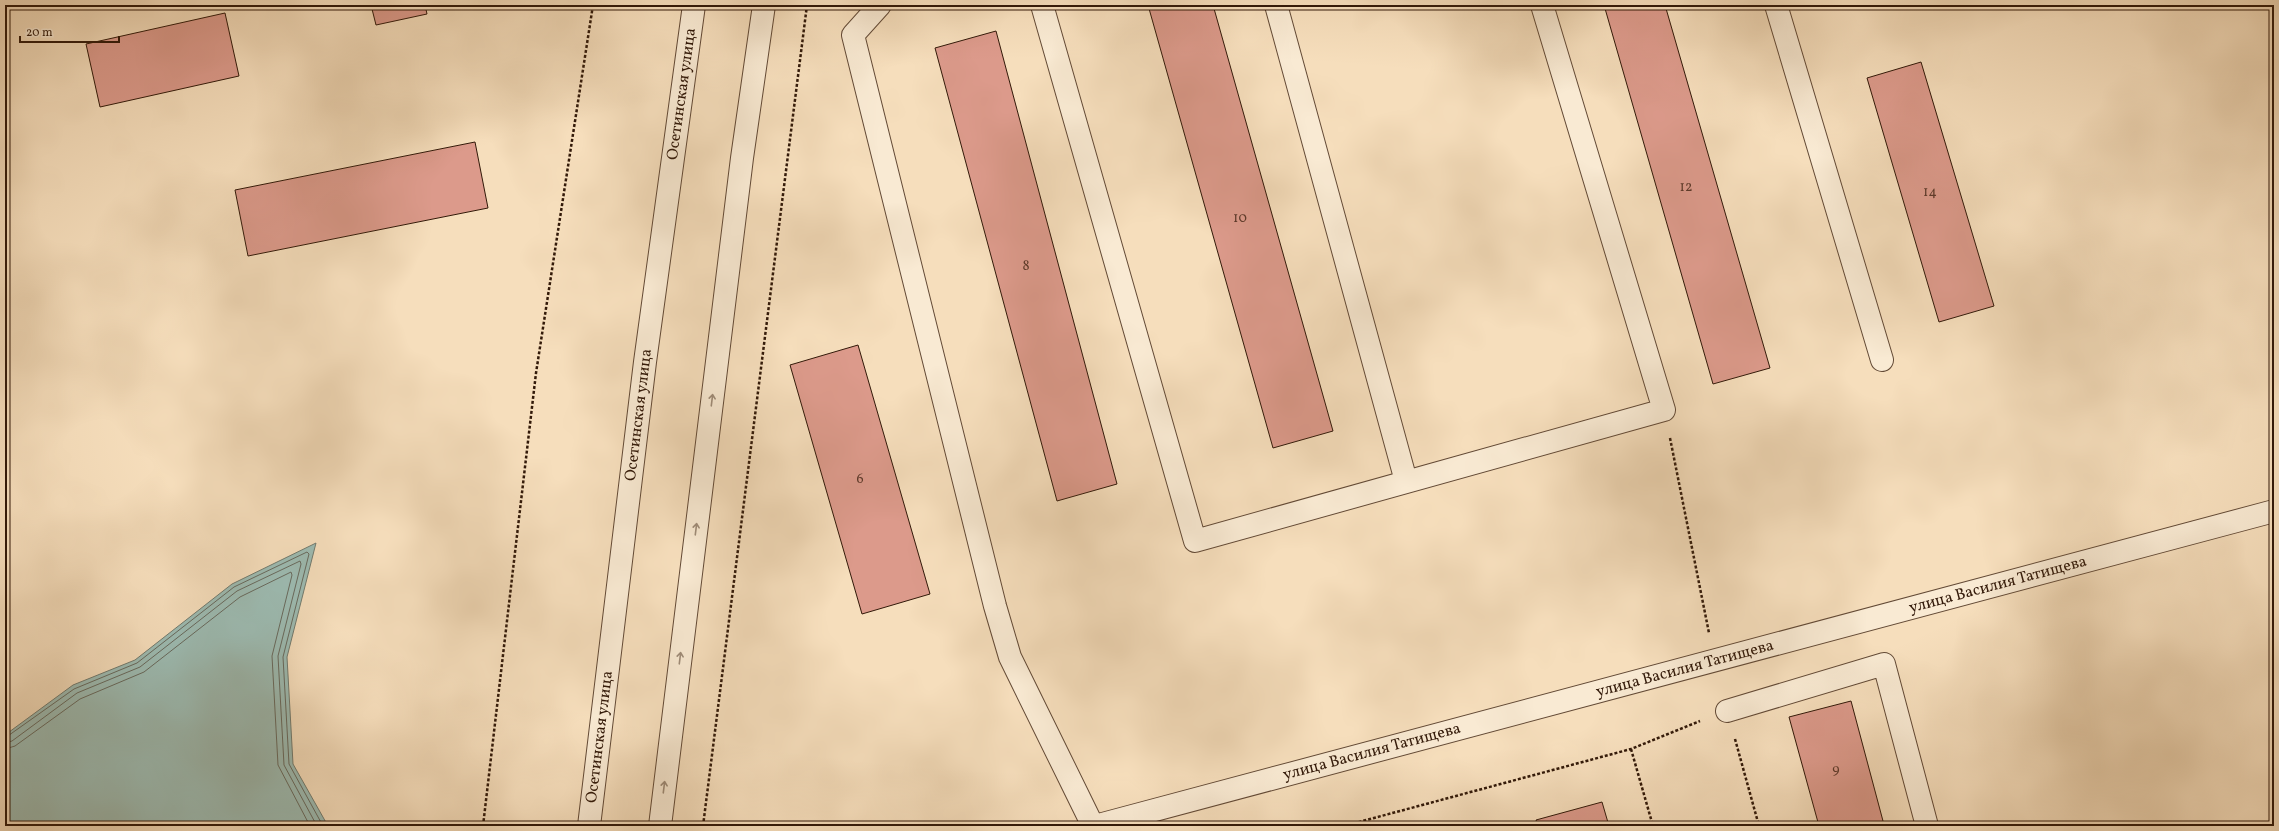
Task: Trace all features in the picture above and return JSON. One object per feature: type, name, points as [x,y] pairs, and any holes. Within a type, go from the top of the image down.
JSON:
[{"type":"street","name":"Осетинская улица","points":[[589,826],[646,355],[694,5]]},
{"type":"street","points":[[660,826],[739,181],[764,5]]},
{"type":"street","points":[[880,5],[853,35],[995,606],[1010,657],[1094,826]]},
{"type":"street","points":[[1042,5],[1195,541],[1664,410],[1542,5]]},
{"type":"street","points":[[1276,5],[1406,481]]},
{"type":"street","points":[[1776,5],[1882,360]]},
{"type":"street","name":"улица Василия Татищева","points":[[1094,826],[2274,511]]},
{"type":"street","points":[[1727,711],[1884,664],[1927,826]]},
{"type":"path","points":[[483,826],[536,373],[593,5]]},
{"type":"path","points":[[704,826],[807,5]]},
{"type":"path","points":[[1664,410],[1715,660]]},
{"type":"path","points":[[1344,826],[1631,749],[1727,711],[1759,826]]},
{"type":"path","points":[[1631,749],[1653,826]]},
{"type":"water","points":[[316,543],[287,657],[293,764],[328,826],[5,826],[5,735],[73,685],[135,660],[232,584]]},
{"type":"building","points":[[371,5],[425,5],[427,14],[376,25]]},
{"type":"building","points":[[1148,5],[1213,5],[1333,431],[1273,448]]},
{"type":"building","points":[[1604,5],[1665,5],[1770,368],[1713,384]]},
{"type":"building","points":[[225,13],[239,76],[100,107],[86,44]]},
{"type":"building","points":[[996,31],[1117,484],[1057,501],[935,48]]},
{"type":"building","points":[[1921,62],[1994,306],[1939,322],[1867,78]]},
{"type":"building","points":[[475,142],[488,208],[248,256],[235,190]]},
{"type":"building","points":[[858,345],[930,594],[862,614],[790,365]]},
{"type":"building","points":[[1851,701],[1885,826],[1819,826],[1789,717]]},
{"type":"building","points":[[1602,802],[1609,826],[1538,826],[1536,820]]},
{"type":"building","points":[[1440,823],[1441,826],[1429,826]]}]
